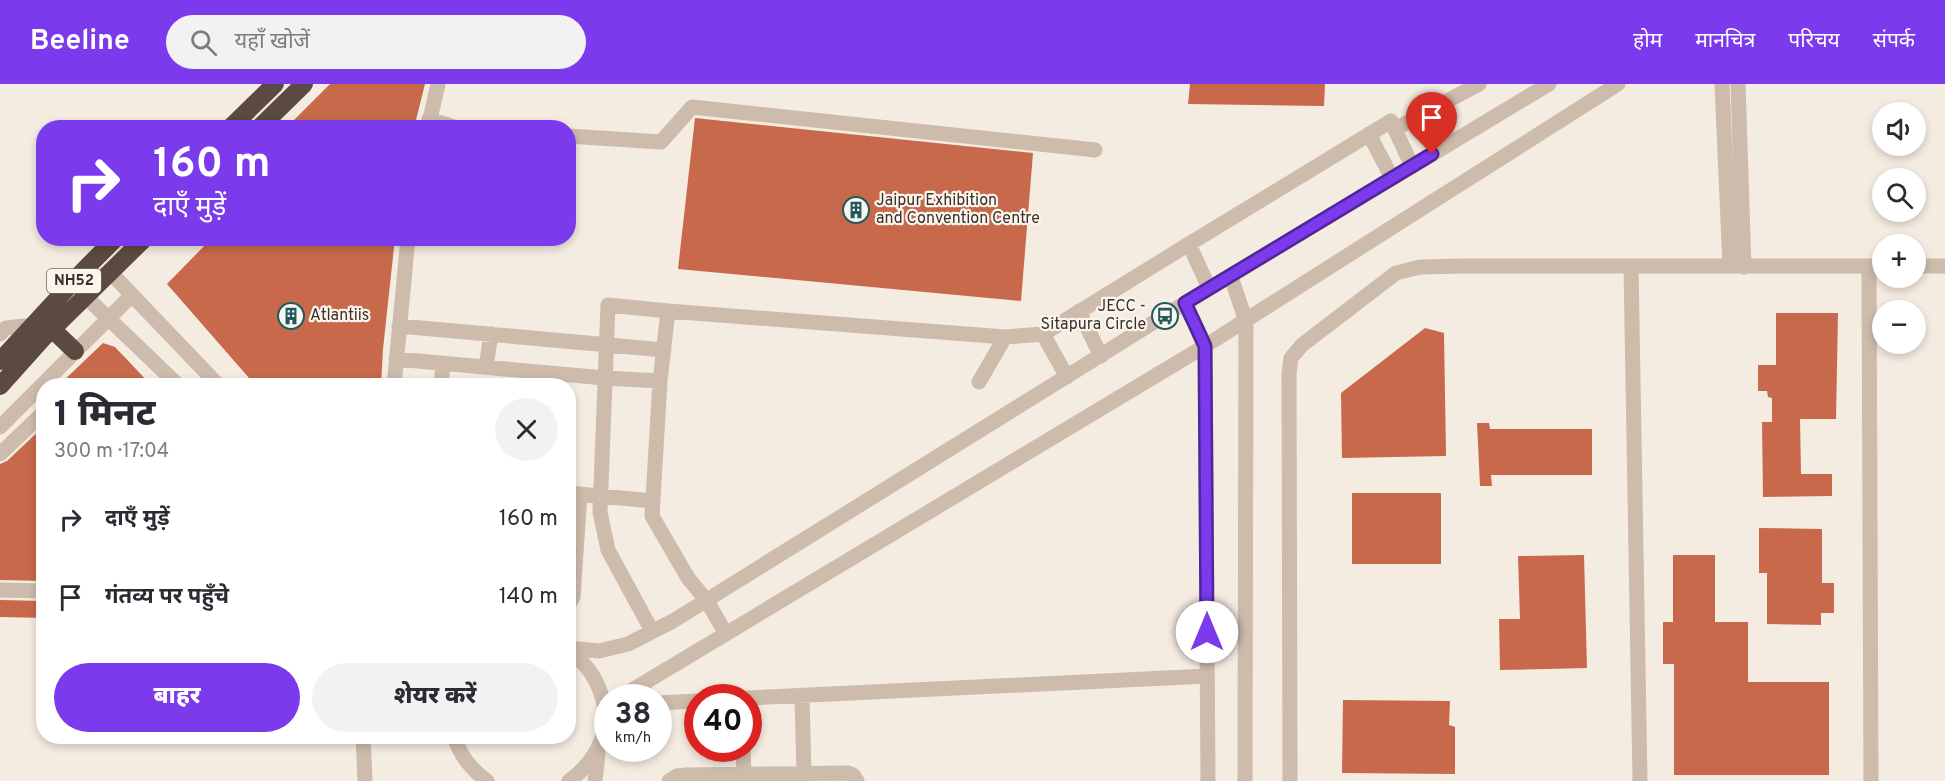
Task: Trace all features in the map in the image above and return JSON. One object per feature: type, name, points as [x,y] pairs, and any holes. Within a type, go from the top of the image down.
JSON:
[{"type":"highway","points":[[238,120],[275,84]]},
{"type":"highway","points":[[267,120],[304,84]]},
{"type":"highway","name":"NH52","points":[[0,386],[43,331],[84,270],[108,246]]},
{"type":"highway","name":"NH52","points":[[0,361],[43,331],[98,284],[137,246]]},
{"type":"highway","points":[[43,331],[75,351]]},
{"type":"street","points":[[429,120],[438,84]]},
{"type":"street","points":[[1393,125],[1459,84]]},
{"type":"street","points":[[652,631],[608,550],[600,512],[608,305],[1005,337],[1043,334],[1369,134],[1479,84]]},
{"type":"street","points":[[576,650],[599,651],[628,644],[673,621],[1209,288],[1549,84]]},
{"type":"street","points":[[642,684],[1246,321],[1618,84]]},
{"type":"street","points":[[1722,84],[1737,266]]},
{"type":"street","points":[[1737,266],[1738,84]]},
{"type":"street","points":[[576,137],[661,142],[692,107],[1095,150]]},
{"type":"street","points":[[1393,125],[1412,166]]},
{"type":"street","points":[[1369,134],[1392,178]]},
{"type":"street","points":[[1189,244],[1209,288]]},
{"type":"street","points":[[395,378],[407,246]]},
{"type":"street","points":[[1290,781],[1289,373],[1292,358],[1302,345],[1404,269],[1453,266],[1872,266]]},
{"type":"street","points":[[1631,266],[1640,781]]},
{"type":"street","points":[[1926,266],[1945,266]]},
{"type":"street","points":[[1231,276],[1246,321],[1245,781]]},
{"type":"street","points":[[98,284],[132,295],[211,378]]},
{"type":"street","points":[[98,284],[108,318],[168,378]]},
{"type":"street","points":[[1871,781],[1876,288]]},
{"type":"street","points":[[48,378],[132,295]]},
{"type":"street","points":[[1185,303],[1205,346],[1208,781]]},
{"type":"street","points":[[668,311],[660,381],[652,516],[688,578],[707,601],[726,634]]},
{"type":"street","points":[[1079,311],[1101,356]]},
{"type":"street","points":[[399,326],[664,351]]},
{"type":"street","points":[[0,334],[6,328],[43,331]]},
{"type":"street","points":[[486,367],[491,334]]},
{"type":"street","points":[[1043,334],[1067,377]]},
{"type":"street","points":[[979,382],[1005,337]]},
{"type":"street","points":[[396,358],[660,381]]},
{"type":"street","points":[[442,378],[443,363]]},
{"type":"street","points":[[0,427],[36,391]]},
{"type":"street","points":[[0,454],[36,420]]},
{"type":"street","points":[[576,493],[653,501]]},
{"type":"street","points":[[0,590],[36,591]]},
{"type":"street","points":[[576,656],[595,678],[597,684]]},
{"type":"street","points":[[762,697],[1207,676]]},
{"type":"street","points":[[802,696],[804,775]]},
{"type":"street","points":[[363,744],[365,781]]},
{"type":"street","points":[[456,744],[472,770],[487,781]]},
{"type":"street","points":[[570,781],[584,770],[594,756]]},
{"type":"street","points":[[595,781],[597,762]]},
{"type":"street","points":[[744,762],[744,774]]},
{"type":"street","points":[[669,781],[686,774],[848,773],[853,775],[857,781]]},
{"type":"building","points":[[330,84],[425,84],[416,120],[294,120]]},
{"type":"building","points":[[1190,84],[1325,84],[1324,106],[1188,104]]},
{"type":"building","name":"Jaipur Exhibition and Convention Centre","points":[[695,118],[1033,153],[1021,301],[678,269]]},
{"type":"building","name":"Atlantiis","points":[[204,246],[394,246],[381,378],[249,378],[167,284]]},
{"type":"building","points":[[1776,313],[1838,313],[1836,419],[1800,419],[1801,474],[1832,474],[1832,496],[1763,497],[1762,422],[1772,422],[1772,398],[1768,397],[1767,391],[1758,391],[1758,365],[1776,365]]},
{"type":"building","points":[[1425,328],[1444,333],[1446,456],[1342,458],[1341,393]]},
{"type":"building","points":[[103,343],[115,347],[144,378],[66,378]]},
{"type":"building","points":[[1477,423],[1489,423],[1490,429],[1592,429],[1592,475],[1491,475],[1492,486],[1480,486]]},
{"type":"building","points":[[36,434],[36,581],[0,580],[0,464],[7,461]]},
{"type":"building","points":[[1352,493],[1441,493],[1441,564],[1352,564]]},
{"type":"building","points":[[1759,528],[1822,529],[1822,583],[1834,583],[1834,613],[1821,613],[1821,625],[1767,624],[1767,573],[1759,573]]},
{"type":"building","points":[[1584,555],[1587,668],[1500,670],[1499,619],[1520,619],[1518,556]]},
{"type":"building","points":[[1673,555],[1715,555],[1715,622],[1748,622],[1748,682],[1829,682],[1829,775],[1674,775],[1674,664],[1663,664],[1663,622],[1673,622]]},
{"type":"building","points":[[0,600],[36,601],[36,618],[0,617]]},
{"type":"building","points":[[1343,700],[1450,701],[1449,725],[1455,727],[1455,774],[1342,773]]},
{"type":"place","name":"Jaipur Exhibition and Convention Centre","points":[[856,210]]},
{"type":"place","name":"Atlantiis","points":[[291,316]]},
{"type":"place","name":"JECC - Sitapura Circle","points":[[1165,316]]},
{"type":"route","points":[[1207,632],[1205,346],[1185,303],[1432,154]]}]
